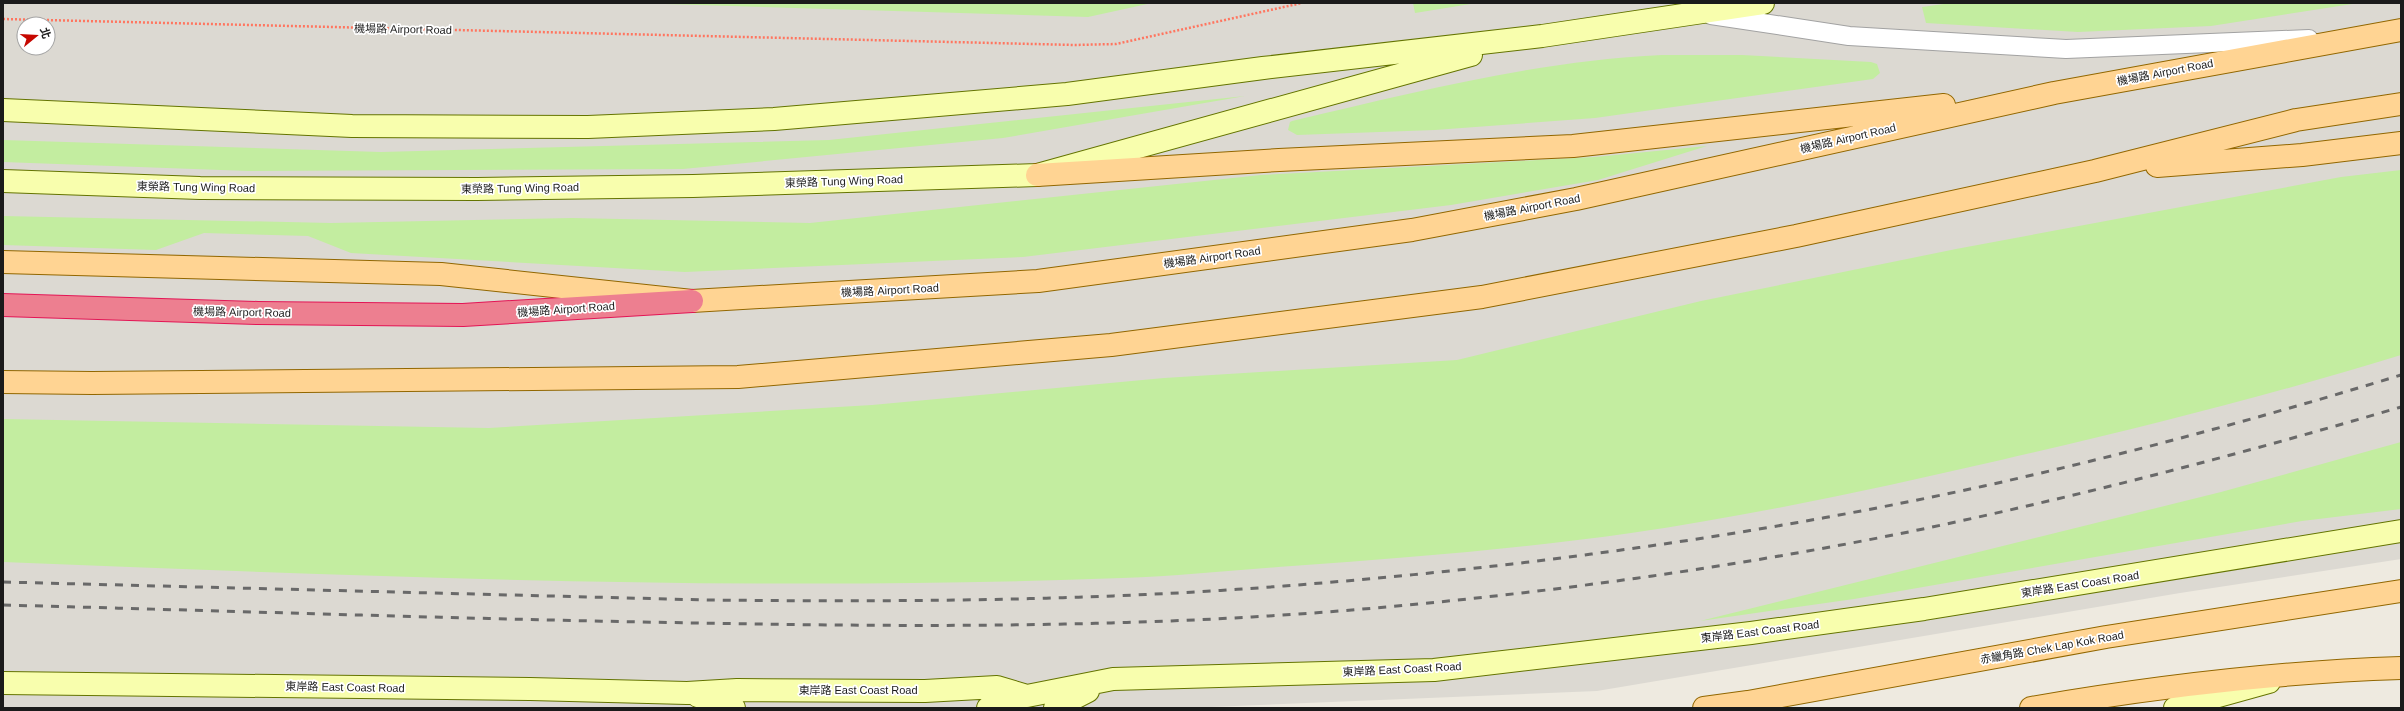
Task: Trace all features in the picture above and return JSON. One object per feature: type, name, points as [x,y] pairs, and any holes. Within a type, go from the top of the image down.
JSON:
[{"type":"highway","name":"機場路 Airport Road","points":[[3,305],[258,313],[463,315],[692,301]]},
{"type":"main road","name":"機場路 Airport Road","points":[[692,301],[1038,281],[1412,230],[1576,199],[2054,93],[2352,37],[2401,30]]},
{"type":"main road","points":[[1036,175],[1279,160],[1573,146],[2054,93]]},
{"type":"main road","points":[[3,382],[92,383],[738,377],[1111,345],[1482,297],[1796,236],[2096,171],[2296,120],[2401,104]]},
{"type":"main road","points":[[2096,171],[2302,155],[2401,143]]},
{"type":"main road","points":[[3,262],[441,274],[692,301]]},
{"type":"main road","name":"赤鱲角路 Chek Lap Kok Road","points":[[1704,708],[1748,702],[2106,637],[2401,591]]},
{"type":"main road","points":[[2030,708],[2195,684],[2299,674],[2401,668]]},
{"type":"street","points":[[3,110],[352,126],[588,127],[790,118],[1067,94],[1263,68],[1542,36],[1763,3]]},
{"type":"street","name":"東榮路 Tung Wing Road","points":[[3,181],[200,188],[476,190],[1036,175],[1542,36]]},
{"type":"street","name":"東岸路 East Coast Road","points":[[988,708],[1027,696],[1113,679],[1434,670],[1751,633],[1924,610],[2401,531]]},
{"type":"street","points":[[2175,708],[2299,674]]},
{"type":"street","name":"東岸路 East Coast Road","points":[[1055,708],[1113,679]]},
{"type":"street","name":"東岸路 East Coast Road","points":[[3,683],[530,689],[687,693],[737,690],[925,691],[997,687],[1027,696]]},
{"type":"street","name":"東岸路 East Coast Road","points":[[687,693],[734,708]]},
{"type":"lane","points":[[1698,13],[1849,36],[2066,50],[2352,37]]},
{"type":"path","name":"機場路 Airport Road","points":[[3,19],[1075,45],[1116,44],[1302,3]]},
{"type":"shaded area","points":[[3,3],[2401,3],[2401,559],[2180,593],[1597,691],[1187,708],[3,708]]},
{"type":"green space","points":[[632,3],[1152,3],[1088,17]]},
{"type":"green space","points":[[1413,3],[1477,3],[1415,13]]},
{"type":"green space","points":[[1951,3],[2359,3],[2211,26],[2078,32],[1926,23],[1922,7]]},
{"type":"green space","points":[[1662,55],[1742,55],[1871,62],[1877,64],[1880,73],[1873,79],[1595,118],[1435,130],[1297,135],[1288,130],[1290,122],[1292,121],[1476,79],[1568,64],[1615,58]]},
{"type":"green space","points":[[1245,96],[1003,138],[683,169],[248,171],[3,162],[3,140],[381,152],[829,140]]},
{"type":"green space","points":[[1707,146],[1598,180],[1451,205],[1023,257],[685,272],[351,253],[308,236],[204,233],[156,250],[3,245],[3,216],[331,223],[572,218],[810,223],[1261,175],[1595,157]]},
{"type":"green space","points":[[2401,170],[2401,355],[2252,398],[2051,448],[1863,491],[1677,526],[1547,544],[1377,560],[1143,577],[982,582],[842,584],[562,581],[283,573],[3,562],[3,419],[489,428],[872,405],[1164,378],[1457,360],[1701,301],[1956,249],[2341,177]]},
{"type":"green space","points":[[2401,442],[2401,509],[2302,521],[1854,599],[1700,621],[2221,492]]},
{"type":"railway","points":[[3,582],[707,600],[851,601],[1068,598],[1140,595],[1372,579],[1548,560],[1636,548],[1723,535],[1898,504],[1984,486],[2141,448],[2298,406],[2401,375]]},
{"type":"railway","points":[[3,605],[523,619],[860,625],[1024,625],[1106,623],[1270,616],[1352,610],[1423,604],[1565,588],[1707,568],[1848,544],[1979,517],[2100,489],[2221,458],[2401,407]]}]
